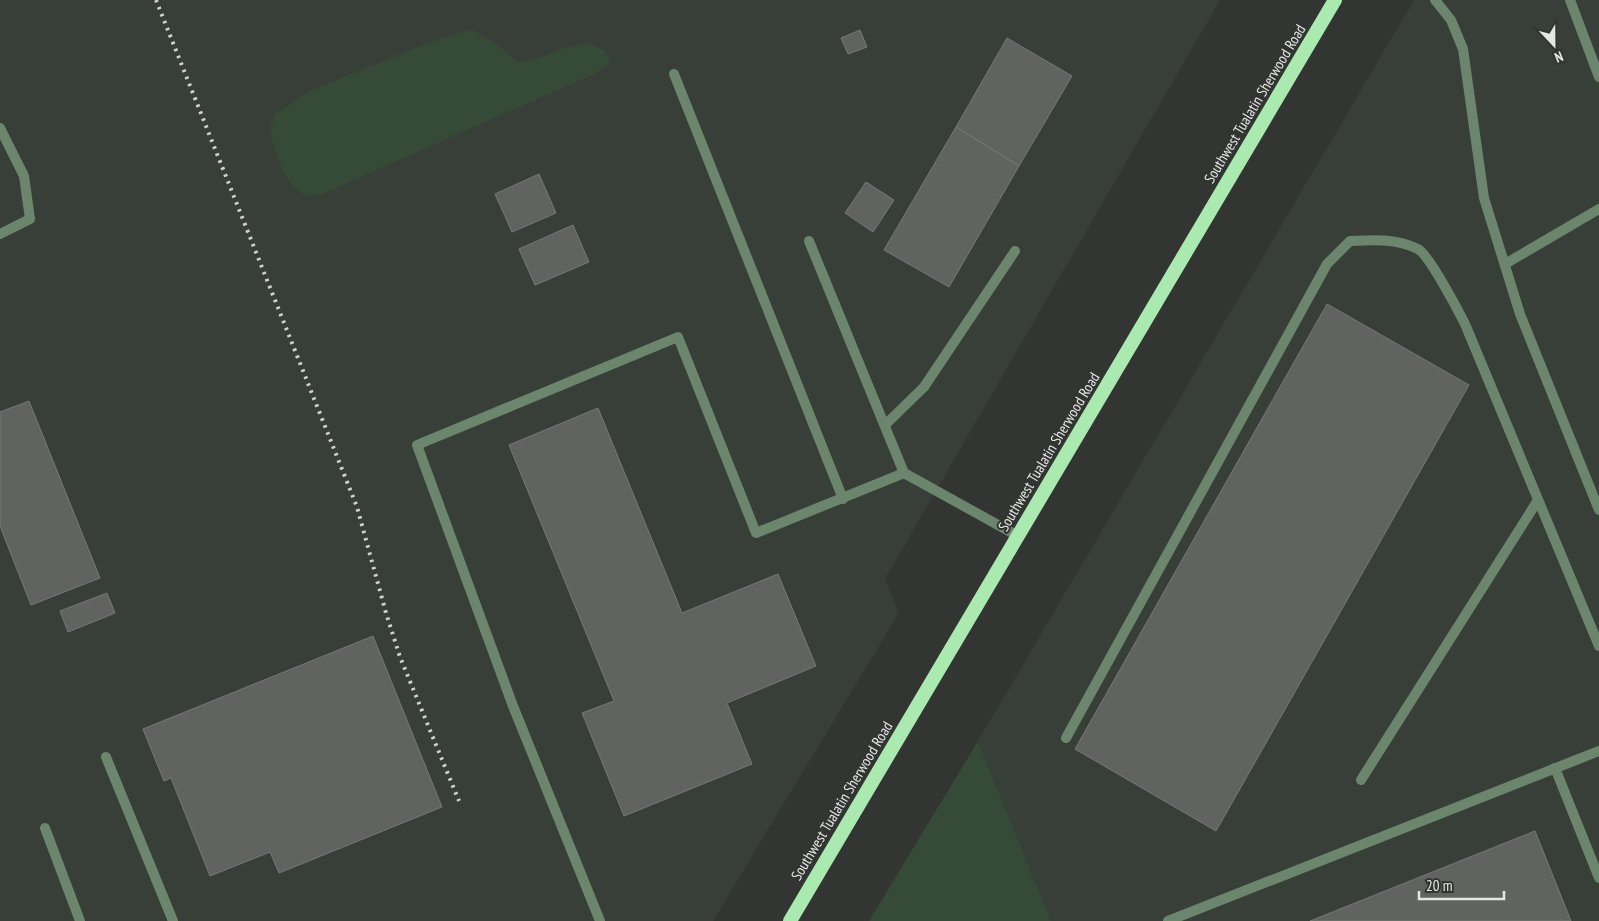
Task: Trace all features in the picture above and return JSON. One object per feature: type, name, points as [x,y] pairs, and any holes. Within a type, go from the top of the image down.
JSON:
[{"type":"highway","name":"Southwest Tualatin Sherwood Road","points":[[790,921],[1335,0]]},
{"type":"lane","points":[[1435,0],[1452,20],[1462,49],[1484,198],[1520,314],[1599,510]]},
{"type":"lane","points":[[1570,0],[1599,77]]},
{"type":"lane","points":[[674,74],[843,499]]},
{"type":"lane","points":[[0,128],[24,176],[30,219],[0,234]]},
{"type":"lane","points":[[1505,264],[1599,209]]},
{"type":"lane","points":[[1066,738],[1327,264],[1350,241],[1387,239],[1420,250],[1443,283],[1465,324],[1599,646]]},
{"type":"lane","points":[[810,241],[904,473],[1018,536]]},
{"type":"lane","points":[[885,425],[924,387],[1015,251]]},
{"type":"lane","points":[[600,921],[513,706],[417,445],[678,337],[756,533],[904,473]]},
{"type":"lane","points":[[1361,780],[1538,500]]},
{"type":"lane","points":[[1168,921],[1599,751]]},
{"type":"lane","points":[[106,757],[173,921]]},
{"type":"lane","points":[[1555,768],[1599,878]]},
{"type":"lane","points":[[45,828],[80,921]]},
{"type":"shaded area","points":[[0,0],[1220,0],[885,579],[899,613],[713,921],[0,921]]},
{"type":"shaded area","points":[[1414,0],[1599,0],[1599,921],[1051,921],[978,741]]},
{"type":"green space","points":[[471,29],[499,46],[519,63],[537,59],[563,48],[588,43],[603,50],[611,62],[594,74],[322,194],[307,196],[296,189],[282,171],[270,133],[274,115],[312,90],[425,44]]},
{"type":"green space","points":[[978,741],[1051,921],[869,921]]},
{"type":"building","points":[[860,30],[867,47],[848,54],[841,38]]},
{"type":"building","points":[[1007,38],[1072,76],[1019,166],[956,127]]},
{"type":"building","points":[[956,127],[1019,166],[949,287],[884,250]]},
{"type":"building","points":[[539,174],[556,213],[512,232],[495,194]]},
{"type":"building","points":[[866,182],[894,200],[873,232],[845,213]]},
{"type":"building","points":[[573,225],[589,262],[535,285],[519,249]]},
{"type":"building","points":[[1327,304],[1469,385],[1216,831],[1075,749]]},
{"type":"building","points":[[29,401],[100,578],[31,605],[0,526],[0,412]]},
{"type":"building","points":[[598,408],[682,613],[778,574],[816,666],[727,703],[752,764],[624,816],[582,713],[614,701],[509,445]]},
{"type":"building","points":[[107,593],[115,613],[68,632],[60,611]]},
{"type":"building","points":[[373,636],[442,807],[279,873],[270,852],[210,876],[171,778],[164,781],[143,729]]},
{"type":"building","points":[[1535,831],[1571,921],[1310,921]]},
{"type":"railway","points":[[156,0],[357,507],[400,657],[459,801]]}]
